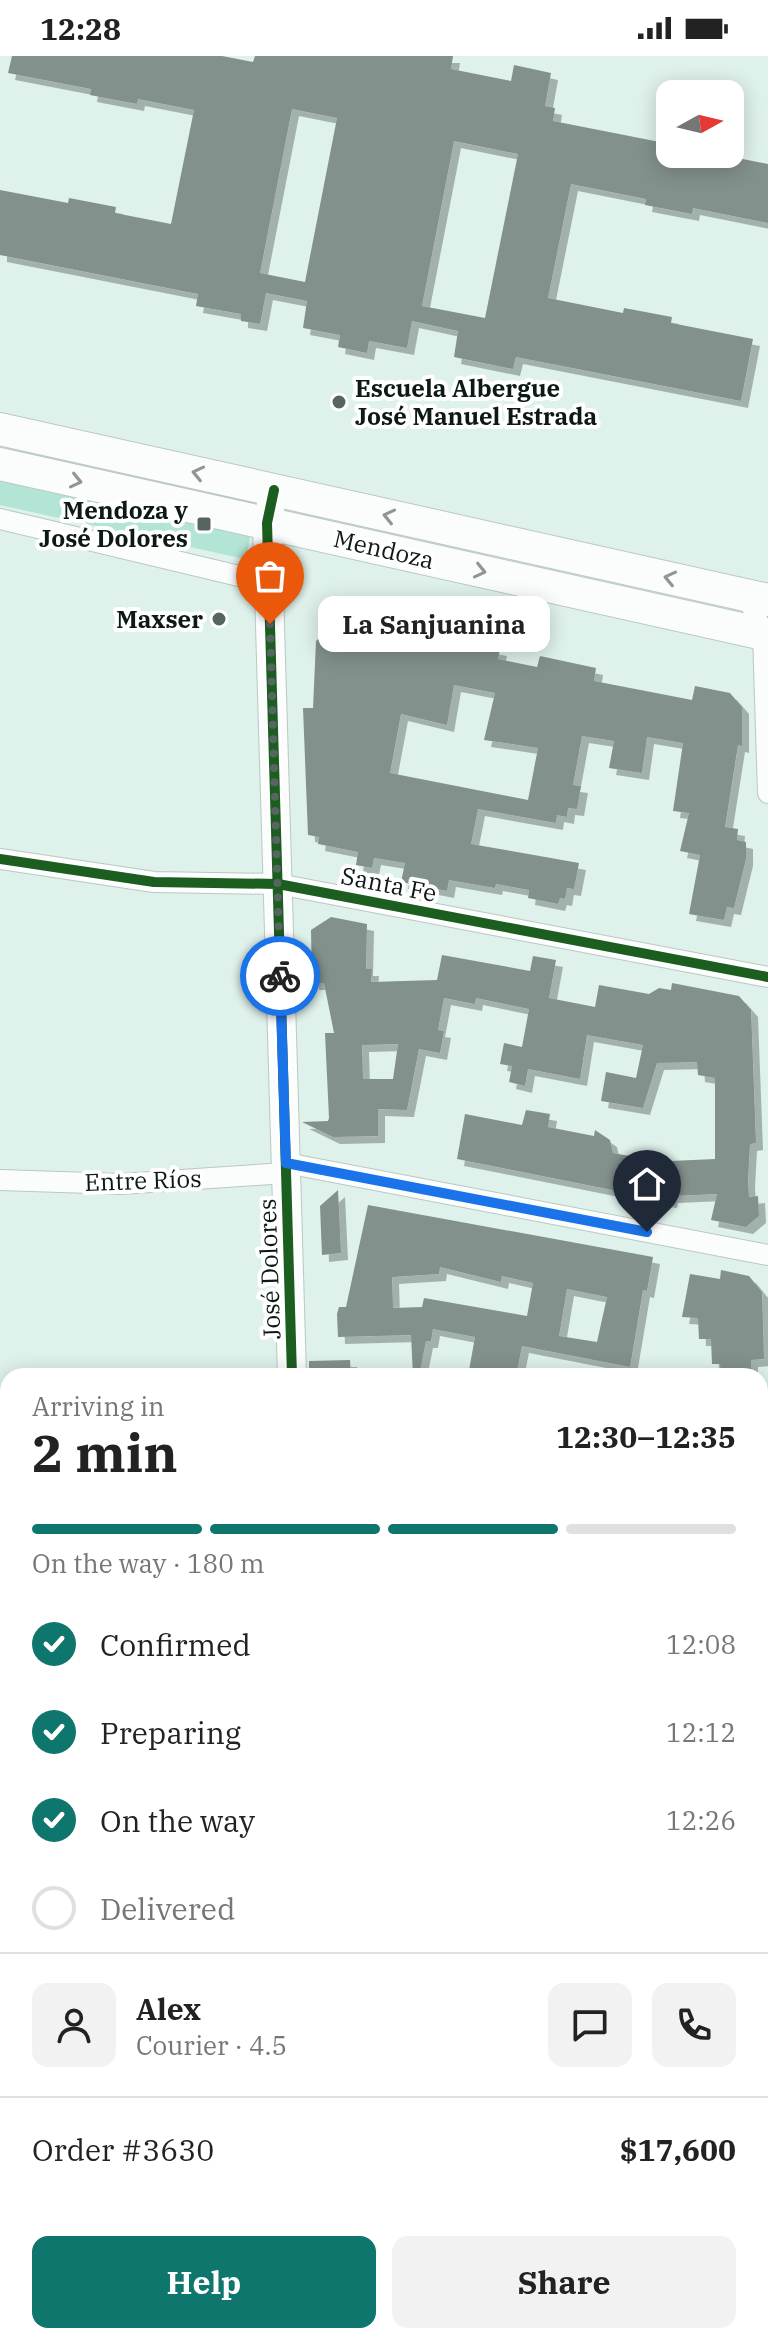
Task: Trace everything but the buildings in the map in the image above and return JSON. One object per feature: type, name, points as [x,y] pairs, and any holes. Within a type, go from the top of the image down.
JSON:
[{"type":"main road","name":"Mendoza","points":[[0,429],[757,597]]},
{"type":"main road","name":"Mendoza","points":[[0,464],[766,634]]},
{"type":"street","name":"José Dolores","points":[[274,490],[267,523],[292,1368]]},
{"type":"street","points":[[0,519],[239,576],[269,578]]},
{"type":"street","points":[[757,597],[766,634],[768,793]]},
{"type":"street","name":"Santa Fe","points":[[0,859],[154,882],[278,884],[768,977]]},
{"type":"street","name":"Entre Ríos","points":[[0,1180],[121,1184],[286,1168],[768,1255]]},
{"type":"green space","points":[[0,477],[250,536],[247,555],[240,558],[0,505]]},
{"type":"cycle path","points":[[274,490],[267,523],[292,1368]]},
{"type":"cycle path","points":[[0,859],[154,882],[278,884],[768,977]]},
{"type":"way so far","points":[[270,624],[280,976]]},
{"type":"place","name":"Escuela Albergue José Manuel Estrada","points":[[339,402]]},
{"type":"place","name":"Mendoza y José Dolores","points":[[204,524]]},
{"type":"place","name":"Maxser","points":[[219,619]]},
{"type":"place","name":"La Sanjuanina","points":[[270,624]]},
{"type":"route","points":[[280,976],[286,1163],[647,1232]]}]
